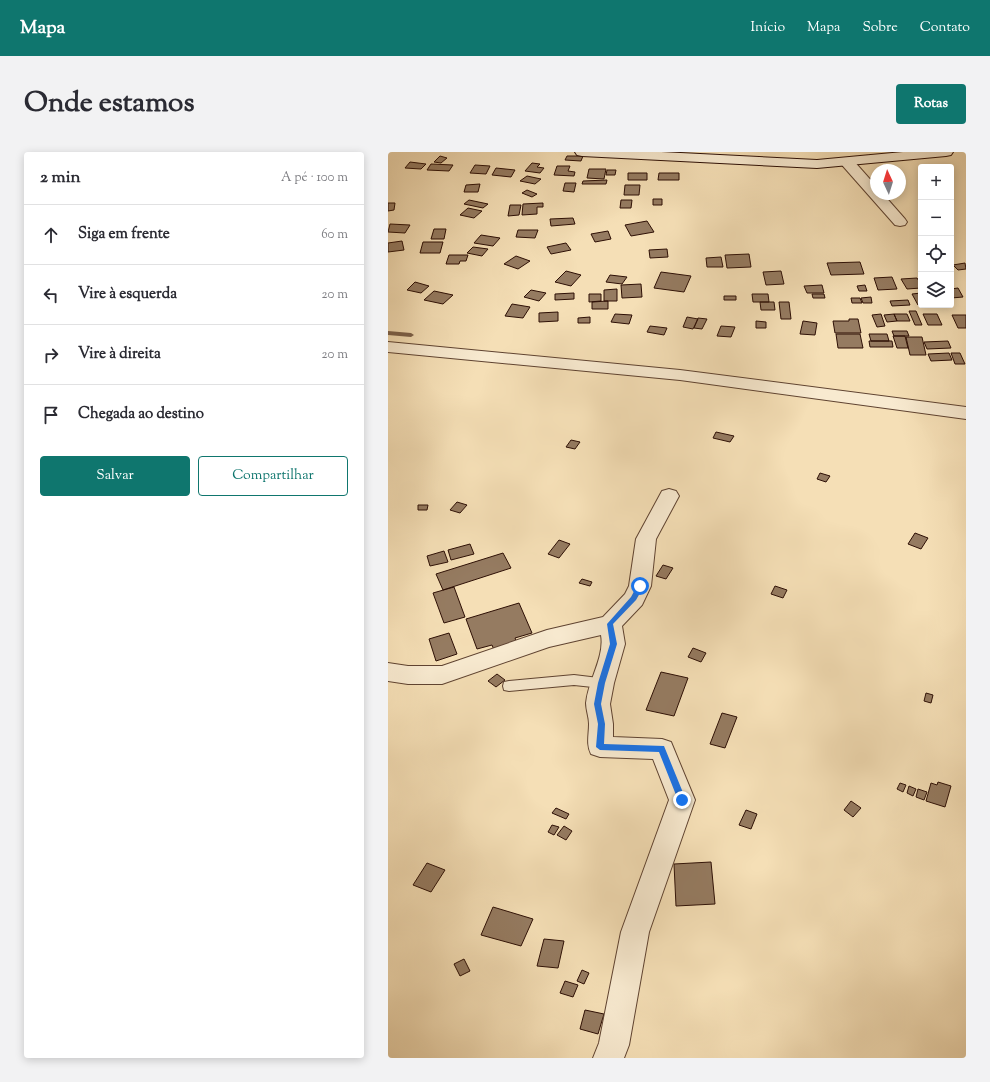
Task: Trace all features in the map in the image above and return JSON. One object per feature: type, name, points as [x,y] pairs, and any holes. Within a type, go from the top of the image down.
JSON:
[{"type":"street","points":[[582,152],[817,164],[946,152]]},
{"type":"street","points":[[847,162],[900,222]]},
{"type":"street","points":[[388,347],[680,375],[966,413]]},
{"type":"street","points":[[388,672],[408,675],[442,675],[547,639],[610,624],[634,599],[640,586],[646,539],[669,496]]},
{"type":"street","points":[[608,1058],[614,1045],[635,932],[682,800],[662,749],[600,747],[602,724],[598,704],[602,683],[614,644],[610,624]]},
{"type":"lane","points":[[509,686],[574,680],[602,683]]},
{"type":"building","points":[[440,156],[447,158],[441,163],[434,162]]},
{"type":"building","points":[[567,156],[583,156],[581,161],[565,160]]},
{"type":"building","points":[[410,162],[426,164],[421,169],[405,168]]},
{"type":"building","points":[[532,163],[540,164],[537,167],[544,168],[540,173],[525,171]]},
{"type":"building","points":[[431,164],[453,165],[449,171],[427,170]]},
{"type":"building","points":[[475,165],[490,166],[486,174],[470,173]]},
{"type":"building","points":[[557,166],[570,166],[568,171],[575,172],[574,176],[554,175]]},
{"type":"building","points":[[496,168],[515,170],[511,177],[492,175]]},
{"type":"building","points":[[589,169],[606,169],[604,179],[587,178]]},
{"type":"building","points":[[607,170],[616,170],[615,175],[606,175]]},
{"type":"building","points":[[628,173],[647,173],[647,180],[628,180]]},
{"type":"building","points":[[659,173],[679,173],[679,180],[658,180]]},
{"type":"building","points":[[527,176],[541,179],[535,184],[520,181]]},
{"type":"building","points":[[607,180],[606,184],[582,184],[583,181]]},
{"type":"building","points":[[565,183],[576,183],[574,192],[563,191]]},
{"type":"building","points":[[480,184],[478,192],[464,192],[466,185]]},
{"type":"building","points":[[625,185],[640,185],[639,195],[624,195]]},
{"type":"building","points":[[527,190],[537,194],[532,197],[522,193]]},
{"type":"building","points":[[653,199],[662,199],[662,205],[653,205]]},
{"type":"building","points":[[469,200],[488,204],[483,208],[464,204]]},
{"type":"building","points":[[621,200],[632,200],[631,208],[620,208]]},
{"type":"building","points":[[388,203],[395,203],[394,210],[388,211]]},
{"type":"building","points":[[543,203],[543,207],[537,207],[537,214],[522,215],[523,204]]},
{"type":"building","points":[[510,205],[521,205],[519,215],[508,216]]},
{"type":"building","points":[[468,208],[482,211],[474,218],[460,215]]},
{"type":"building","points":[[573,218],[575,224],[551,226],[550,219]]},
{"type":"building","points":[[647,221],[654,232],[631,236],[625,225]]},
{"type":"building","points":[[390,224],[410,225],[405,233],[388,232]]},
{"type":"building","points":[[434,229],[446,229],[444,239],[431,239]]},
{"type":"building","points":[[518,230],[538,230],[535,238],[516,237]]},
{"type":"building","points":[[608,231],[611,239],[595,242],[591,234]]},
{"type":"building","points":[[481,235],[500,238],[493,246],[474,243]]},
{"type":"building","points":[[402,241],[404,250],[388,252],[388,243]]},
{"type":"building","points":[[423,242],[443,242],[440,253],[420,253]]},
{"type":"building","points":[[566,243],[571,250],[551,254],[547,247]]},
{"type":"building","points":[[473,247],[488,249],[482,256],[467,253]]},
{"type":"building","points":[[667,249],[668,257],[650,258],[649,250]]},
{"type":"building","points":[[749,254],[751,267],[727,268],[725,255]]},
{"type":"building","points":[[449,255],[468,255],[466,261],[460,261],[459,264],[446,264]]},
{"type":"building","points":[[516,256],[530,261],[518,269],[504,264]]},
{"type":"building","points":[[721,257],[723,267],[707,267],[706,258]]},
{"type":"building","points":[[860,262],[864,274],[831,275],[827,263]]},
{"type":"building","points":[[965,263],[966,269],[958,270],[954,265]]},
{"type":"building","points":[[566,271],[581,275],[571,286],[555,282]]},
{"type":"building","points":[[781,271],[784,284],[766,285],[763,272]]},
{"type":"building","points":[[661,272],[691,276],[684,292],[654,288]]},
{"type":"building","points":[[610,275],[627,277],[622,284],[606,282]]},
{"type":"building","points":[[892,277],[897,289],[878,290],[874,278]]},
{"type":"building","points":[[917,278],[918,288],[907,289],[901,279]]},
{"type":"building","points":[[415,282],[429,286],[421,293],[407,290]]},
{"type":"building","points":[[641,284],[642,297],[622,298],[621,285]]},
{"type":"building","points":[[822,285],[824,293],[807,293],[804,286]]},
{"type":"building","points":[[865,285],[867,291],[859,291],[857,286]]},
{"type":"building","points":[[958,288],[963,297],[954,298],[954,289]]},
{"type":"building","points":[[617,289],[617,301],[604,301],[604,290]]},
{"type":"building","points":[[531,290],[546,293],[539,301],[524,297]]},
{"type":"building","points":[[434,291],[453,295],[443,304],[424,300]]},
{"type":"building","points":[[574,293],[574,299],[555,300],[555,294]]},
{"type":"building","points":[[918,293],[918,305],[912,294]]},
{"type":"building","points":[[589,294],[601,294],[601,301],[589,302]]},
{"type":"building","points":[[752,294],[768,294],[769,302],[753,302]]},
{"type":"building","points":[[812,294],[824,294],[825,298],[813,298]]},
{"type":"building","points":[[724,296],[736,296],[736,300],[724,300]]},
{"type":"building","points":[[871,297],[872,303],[863,303],[861,298]]},
{"type":"building","points":[[851,298],[860,298],[862,303],[852,303]]},
{"type":"building","points":[[908,300],[910,305],[892,306],[890,301]]},
{"type":"building","points":[[608,301],[608,309],[592,309],[592,302]]},
{"type":"building","points":[[760,302],[774,302],[775,310],[761,310]]},
{"type":"building","points":[[779,302],[789,302],[791,319],[781,319]]},
{"type":"building","points":[[512,304],[530,307],[523,318],[505,316]]},
{"type":"building","points":[[909,311],[916,311],[922,325],[915,325]]},
{"type":"building","points":[[558,312],[558,321],[539,322],[539,313]]},
{"type":"building","points":[[615,314],[632,315],[629,324],[611,322]]},
{"type":"building","points":[[881,314],[885,326],[877,327],[872,315]]},
{"type":"building","points":[[894,314],[897,321],[887,322],[884,315]]},
{"type":"building","points":[[894,314],[907,314],[910,321],[897,321]]},
{"type":"building","points":[[923,314],[937,314],[942,325],[928,325]]},
{"type":"building","points":[[952,315],[966,315],[966,328],[958,328]]},
{"type":"building","points":[[590,317],[590,323],[578,323],[578,318]]},
{"type":"building","points":[[687,317],[698,319],[693,329],[683,327]]},
{"type":"building","points":[[698,318],[707,319],[702,329],[694,328]]},
{"type":"building","points":[[849,319],[858,319],[861,333],[835,333],[833,321],[849,321]]},
{"type":"building","points":[[756,321],[766,322],[766,328],[756,328]]},
{"type":"building","points":[[803,321],[817,323],[815,335],[800,334]]},
{"type":"building","points":[[650,326],[667,328],[664,335],[647,332]]},
{"type":"building","points":[[721,326],[735,327],[731,337],[717,336]]},
{"type":"building","points":[[892,331],[907,331],[909,336],[894,336]]},
{"type":"building","points":[[836,334],[860,334],[863,348],[838,348]]},
{"type":"building","points":[[869,334],[887,334],[889,341],[871,341]]},
{"type":"building","points":[[893,336],[905,336],[908,348],[897,348]]},
{"type":"building","points":[[906,337],[922,337],[926,355],[910,355]]},
{"type":"building","points":[[869,341],[892,341],[893,347],[870,347]]},
{"type":"building","points":[[948,341],[951,348],[927,349],[924,342]]},
{"type":"building","points":[[949,353],[952,360],[931,361],[928,354]]},
{"type":"building","points":[[951,353],[960,353],[965,364],[955,364]]},
{"type":"building","points":[[716,432],[734,436],[730,442],[713,438]]},
{"type":"building","points":[[571,440],[580,442],[575,449],[566,447]]},
{"type":"building","points":[[820,473],[830,476],[826,482],[817,479]]},
{"type":"building","points":[[457,502],[467,505],[460,513],[450,510]]},
{"type":"building","points":[[418,505],[428,505],[427,510],[418,510]]},
{"type":"building","points":[[915,533],[928,538],[921,549],[908,544]]},
{"type":"building","points":[[559,540],[570,544],[559,558],[548,554]]},
{"type":"building","points":[[470,544],[474,554],[451,560],[448,550]]},
{"type":"building","points":[[444,551],[448,562],[430,566],[427,556]]},
{"type":"building","points":[[503,553],[511,568],[443,590],[436,574]]},
{"type":"building","points":[[663,565],[673,568],[666,579],[656,576]]},
{"type":"building","points":[[582,579],[592,582],[590,586],[579,583]]},
{"type":"building","points":[[775,586],[787,590],[783,598],[771,594]]},
{"type":"building","points":[[454,587],[465,617],[444,623],[433,593]]},
{"type":"building","points":[[519,603],[532,633],[515,638],[517,643],[494,650],[492,645],[477,649],[466,619]]},
{"type":"building","points":[[449,633],[457,654],[436,661],[429,639]]},
{"type":"building","points":[[693,648],[706,653],[701,662],[688,657]]},
{"type":"building","points":[[661,672],[688,678],[674,716],[646,710]]},
{"type":"building","points":[[497,674],[505,680],[496,687],[488,681]]},
{"type":"building","points":[[926,693],[933,695],[931,703],[924,701]]},
{"type":"building","points":[[722,713],[737,717],[725,748],[710,744]]},
{"type":"building","points":[[938,782],[951,786],[945,807],[926,801],[931,783],[937,785]]},
{"type":"building","points":[[900,783],[906,785],[903,792],[897,789]]},
{"type":"building","points":[[909,786],[916,789],[913,796],[907,793]]},
{"type":"building","points":[[918,789],[927,792],[924,800],[916,797]]},
{"type":"building","points":[[851,801],[861,808],[853,817],[844,810]]},
{"type":"building","points":[[556,808],[569,814],[566,819],[552,813]]},
{"type":"building","points":[[746,810],[757,814],[751,829],[739,825]]},
{"type":"building","points":[[552,825],[559,827],[554,835],[548,832]]},
{"type":"building","points":[[564,826],[572,831],[566,840],[557,835]]},
{"type":"building","points":[[711,862],[715,904],[676,906],[674,864]]},
{"type":"building","points":[[427,863],[445,870],[431,892],[413,885]]},
{"type":"building","points":[[493,907],[533,919],[521,946],[481,935]]},
{"type":"building","points":[[544,939],[564,941],[558,968],[537,966]]},
{"type":"building","points":[[464,959],[470,971],[460,976],[454,964]]},
{"type":"building","points":[[582,970],[589,973],[584,984],[577,981]]},
{"type":"building","points":[[565,981],[578,985],[573,997],[560,993]]},
{"type":"building","points":[[585,1010],[604,1014],[598,1034],[580,1029]]},
{"type":"waterway","points":[[388,333],[411,335]]},
{"type":"route","points":[[640,586],[634,599],[610,624],[614,644],[602,683],[598,704],[602,724],[600,747],[662,749],[682,800]]}]
